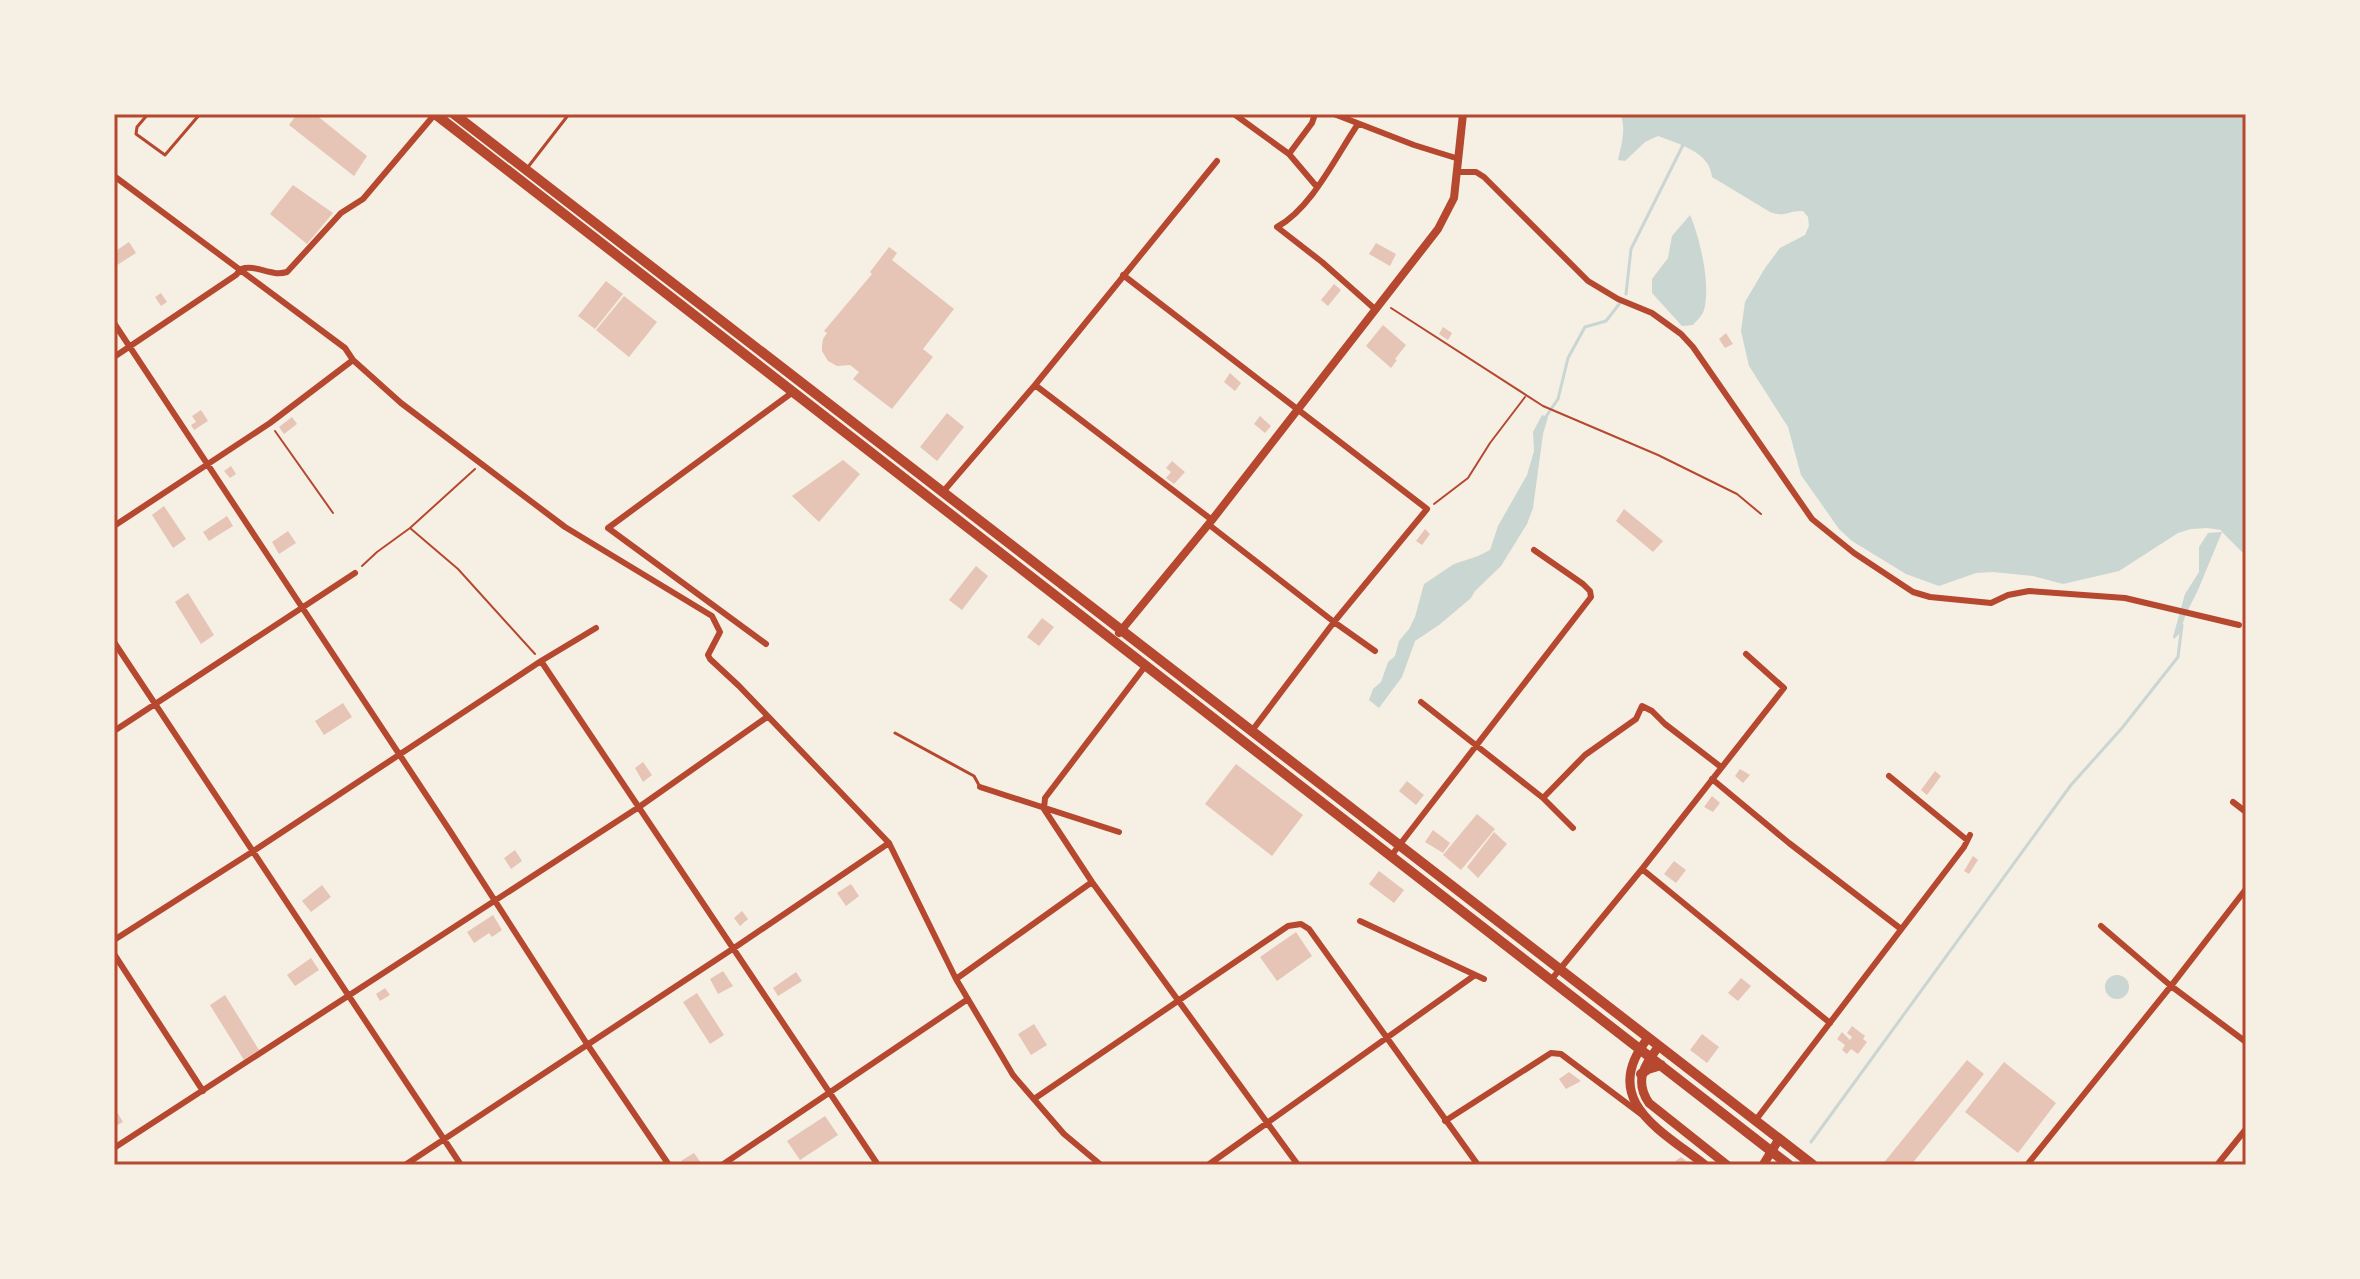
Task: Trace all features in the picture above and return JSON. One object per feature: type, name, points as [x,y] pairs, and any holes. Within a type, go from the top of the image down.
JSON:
[{"type":"highway","points":[[435,114],[1784,1163]]},
{"type":"highway","points":[[454,114],[1813,1165]]},
{"type":"highway","points":[[718,333],[725,324]]},
{"type":"highway","points":[[865,448],[874,439]]},
{"type":"highway","points":[[1641,1074],[1661,1065]]},
{"type":"main road","points":[[1114,641],[1438,229],[1454,198],[1463,114]]},
{"type":"main road","points":[[1648,1038],[1639,1048],[1631,1072],[1630,1086],[1634,1100],[1642,1115],[1705,1165]]},
{"type":"main road","points":[[1659,1046],[1641,1074],[1641,1088],[1649,1103],[1727,1165]]},
{"type":"main road","points":[[1763,1165],[1779,1139]]},
{"type":"main road","points":[[1784,1163],[1791,1148]]},
{"type":"street","points":[[114,357],[241,269],[253,267],[277,274],[287,272],[337,216],[363,199],[435,114]]},
{"type":"street","points":[[1234,114],[1289,154],[1317,187]]},
{"type":"street","points":[[1289,154],[1315,114]]},
{"type":"street","points":[[1334,114],[1459,159]]},
{"type":"street","points":[[1358,124],[1317,187],[1298,210],[1277,227],[1376,310]]},
{"type":"street","points":[[935,502],[1035,385],[1217,161]]},
{"type":"street","points":[[1457,172],[1476,172],[1484,177],[1588,281],[1618,299],[1652,313],[1681,334],[1812,519],[1854,553],[1913,592],[1930,597],[1991,603],[2008,595],[2029,591],[2125,598],[2239,625]]},
{"type":"street","points":[[114,176],[345,348],[353,360],[401,403],[565,527],[712,616],[720,632],[708,655],[713,664],[739,686],[889,843],[956,979],[1013,1075],[1071,1140],[1101,1165]]},
{"type":"street","points":[[1123,275],[1427,509],[1334,622],[1243,741]]},
{"type":"street","points":[[114,323],[669,1165]]},
{"type":"street","points":[[114,526],[270,423],[353,360]]},
{"type":"street","points":[[1035,385],[1334,622],[1375,651]]},
{"type":"street","points":[[766,644],[608,528],[793,392]]},
{"type":"street","points":[[1391,856],[1591,597],[1583,584],[1534,550]]},
{"type":"street","points":[[114,731],[355,573]]},
{"type":"street","points":[[114,940],[596,628]]},
{"type":"street","points":[[114,642],[461,1165]]},
{"type":"street","points":[[1551,980],[1784,688],[1746,654]]},
{"type":"street","points":[[541,661],[878,1165]]},
{"type":"street","points":[[1146,665],[1045,798],[1044,808],[1092,882],[1298,1165]]},
{"type":"street","points":[[1421,702],[1543,798],[1573,828]]},
{"type":"street","points":[[1543,798],[1585,755],[1636,719],[1642,706],[1721,767]]},
{"type":"street","points":[[114,1148],[639,807],[767,717]]},
{"type":"street","points":[[1755,1121],[1969,837],[1889,776]]},
{"type":"street","points":[[1712,779],[1901,929]]},
{"type":"street","points":[[980,787],[1119,832]]},
{"type":"street","points":[[2233,802],[2246,812]]},
{"type":"street","points":[[405,1165],[889,843]]},
{"type":"street","points":[[1642,869],[1830,1023]]},
{"type":"street","points":[[956,979],[1092,882]]},
{"type":"street","points":[[2027,1165],[2246,889]]},
{"type":"street","points":[[1360,921],[1484,979]]},
{"type":"street","points":[[1034,1099],[1288,926],[1301,924],[1309,929],[1478,1165]]},
{"type":"street","points":[[2101,926],[2171,986],[2246,1042]]},
{"type":"street","points":[[114,954],[203,1091]]},
{"type":"street","points":[[1208,1165],[1475,975]]},
{"type":"street","points":[[722,1165],[968,999]]},
{"type":"street","points":[[1445,1121],[1551,1053],[1561,1054],[1642,1115]]},
{"type":"street","points":[[2217,1165],[2246,1129]]},
{"type":"lane","points":[[148,114],[137,127],[136,134],[165,155],[200,114]]},
{"type":"lane","points":[[526,170],[569,114]]},
{"type":"lane","points":[[895,733],[974,776],[980,787]]},
{"type":"path","points":[[1376,310],[1386,304],[1543,406],[1658,455],[1737,494],[1761,514]]},
{"type":"path","points":[[1427,509],[1468,478],[1526,396]]},
{"type":"path","points":[[270,423],[333,513]]},
{"type":"path","points":[[355,573],[481,464]]},
{"type":"path","points":[[410,528],[458,569],[541,661]]},
{"type":"shaded area","points":[[1620,114],[2246,114],[2246,556],[2221,530],[2191,529],[2178,533],[2119,571],[2063,584],[2033,576],[1993,572],[1976,573],[1939,586],[1906,574],[1852,541],[1839,529],[1801,475],[1788,427],[1749,366],[1741,331],[1745,302],[1780,248],[1805,235],[1809,226],[1808,217],[1803,211],[1770,212],[1712,177],[1710,168],[1700,155],[1658,136],[1645,142],[1625,161],[1618,160],[1623,131]]},
{"type":"shaded area","points":[[1690,215],[1703,262],[1706,300],[1703,312],[1693,325],[1682,326],[1652,293],[1652,279],[1668,258],[1672,236]]},
{"type":"shaded area","points":[[1542,415],[1548,417],[1533,508],[1527,524],[1501,566],[1471,598],[1415,641],[1402,677],[1379,708],[1369,700],[1415,617],[1424,584],[1454,564],[1490,550],[1498,526],[1527,475],[1534,451],[1533,432]]},
{"type":"shaded area","points":[[2222,532],[2179,634],[2174,639],[2185,594],[2199,572],[2199,547],[2208,533]]},
{"type":"shaded area","points":[[2117,975],[2126,978],[2129,987],[2126,996],[2117,999],[2108,996],[2105,987],[2108,978]]},
{"type":"building","points":[[297,114],[315,114],[367,156],[354,176],[289,125]]},
{"type":"building","points":[[293,185],[333,213],[307,244],[270,214]]},
{"type":"building","points":[[129,242],[136,253],[114,267],[114,252]]},
{"type":"building","points":[[1376,243],[1396,254],[1390,266],[1369,254]]},
{"type":"building","points":[[889,247],[897,253],[892,260],[954,309],[923,349],[933,357],[892,409],[853,379],[859,372],[850,365],[837,366],[828,361],[822,351],[827,333],[824,331],[872,274],[870,272]]},
{"type":"building","points":[[606,281],[623,294],[595,329],[578,316]]},
{"type":"building","points":[[1334,284],[1341,290],[1328,306],[1321,300]]},
{"type":"building","points":[[161,293],[167,302],[161,306],[155,297]]},
{"type":"building","points":[[624,296],[657,322],[629,357],[596,330]]},
{"type":"building","points":[[1383,325],[1406,345],[1391,368],[1366,346]]},
{"type":"building","points":[[1443,327],[1452,333],[1448,340],[1439,334]]},
{"type":"building","points":[[1726,333],[1733,344],[1725,348],[1719,339]]},
{"type":"building","points":[[1230,373],[1241,383],[1235,391],[1224,382]]},
{"type":"building","points":[[201,410],[208,421],[194,430],[191,425],[196,422],[192,416]]},
{"type":"building","points":[[947,413],[964,427],[937,461],[920,447]]},
{"type":"building","points":[[1260,416],[1271,426],[1265,433],[1254,424]]},
{"type":"building","points":[[292,417],[297,424],[284,434],[279,427]]},
{"type":"building","points":[[843,460],[860,474],[819,522],[792,496]]},
{"type":"building","points":[[1172,461],[1185,472],[1174,484],[1166,478],[1171,472],[1166,468]]},
{"type":"building","points":[[231,466],[236,474],[230,478],[224,471]]},
{"type":"building","points":[[164,506],[186,539],[173,548],[152,515]]},
{"type":"building","points":[[1624,509],[1663,541],[1653,552],[1616,521]]},
{"type":"building","points":[[227,516],[233,526],[209,541],[203,532]]},
{"type":"building","points":[[1425,529],[1430,534],[1422,545],[1416,541]]},
{"type":"building","points":[[288,531],[296,543],[279,554],[272,542]]},
{"type":"building","points":[[976,566],[988,576],[962,610],[949,600]]},
{"type":"building","points":[[188,593],[214,635],[201,644],[175,602]]},
{"type":"building","points":[[1042,618],[1054,627],[1039,646],[1027,637]]},
{"type":"building","points":[[343,703],[352,717],[324,735],[315,721]]},
{"type":"building","points":[[643,762],[652,775],[643,782],[635,768]]},
{"type":"building","points":[[1236,764],[1303,815],[1272,856],[1205,804]]},
{"type":"building","points":[[1740,769],[1750,775],[1743,783],[1735,776]]},
{"type":"building","points":[[1935,771],[1941,776],[1927,795],[1921,790]]},
{"type":"building","points":[[1407,781],[1424,795],[1416,805],[1399,791]]},
{"type":"building","points":[[1712,796],[1720,803],[1713,812],[1704,807]]},
{"type":"building","points":[[1477,814],[1495,829],[1461,870],[1443,855]]},
{"type":"building","points":[[1433,830],[1450,843],[1443,853],[1425,842]]},
{"type":"building","points":[[1494,832],[1507,844],[1478,878],[1467,867]]},
{"type":"building","points":[[515,850],[522,861],[511,869],[504,858]]},
{"type":"building","points":[[1973,856],[1978,860],[1969,874],[1964,871]]},
{"type":"building","points":[[1674,861],[1686,870],[1676,883],[1664,874]]},
{"type":"building","points":[[1379,871],[1404,890],[1394,903],[1369,884]]},
{"type":"building","points":[[851,884],[859,896],[846,906],[837,893]]},
{"type":"building","points":[[322,885],[331,897],[311,912],[302,901]]},
{"type":"building","points":[[742,911],[748,919],[740,926],[734,918]]},
{"type":"building","points":[[493,915],[502,930],[492,937],[489,933],[474,943],[467,932]]},
{"type":"building","points":[[1296,932],[1312,956],[1277,981],[1260,957]]},
{"type":"building","points":[[311,958],[319,970],[295,986],[287,975]]},
{"type":"building","points":[[723,971],[733,986],[718,994],[710,979]]},
{"type":"building","points":[[796,972],[802,981],[778,996],[773,988]]},
{"type":"building","points":[[1741,978],[1751,986],[1738,1001],[1728,993]]},
{"type":"building","points":[[385,988],[390,995],[380,1001],[376,994]]},
{"type":"building","points":[[697,993],[724,1035],[710,1044],[683,1002]]},
{"type":"building","points":[[225,995],[259,1050],[244,1060],[210,1005]]},
{"type":"building","points":[[1034,1024],[1047,1045],[1031,1055],[1018,1034]]},
{"type":"building","points":[[1852,1026],[1865,1036],[1863,1039],[1867,1042],[1858,1054],[1851,1049],[1847,1054],[1842,1050],[1845,1045],[1837,1039],[1842,1032],[1850,1040],[1852,1037],[1847,1033]]},
{"type":"building","points":[[1702,1034],[1719,1047],[1707,1063],[1690,1050]]},
{"type":"building","points":[[1967,1060],[1984,1074],[1911,1165],[1882,1165]]},
{"type":"building","points":[[2004,1062],[2056,1103],[2018,1153],[1965,1112]]},
{"type":"building","points":[[1569,1072],[1581,1081],[1566,1089],[1559,1079]]},
{"type":"building","points":[[114,1107],[123,1122],[114,1127]]},
{"type":"building","points":[[825,1116],[838,1135],[800,1160],[787,1141]]},
{"type":"building","points":[[694,1153],[701,1163],[684,1165],[681,1161]]},
{"type":"building","points":[[1681,1157],[1691,1165],[1674,1165]]},
{"type":"waterway","points":[[1626,294],[1631,249],[1683,145]]},
{"type":"waterway","points":[[1545,418],[1558,399],[1568,358],[1585,327],[1606,321],[1620,303]]},
{"type":"waterway","points":[[1811,1142],[2071,785],[2122,728],[2178,657],[2182,625]]}]
